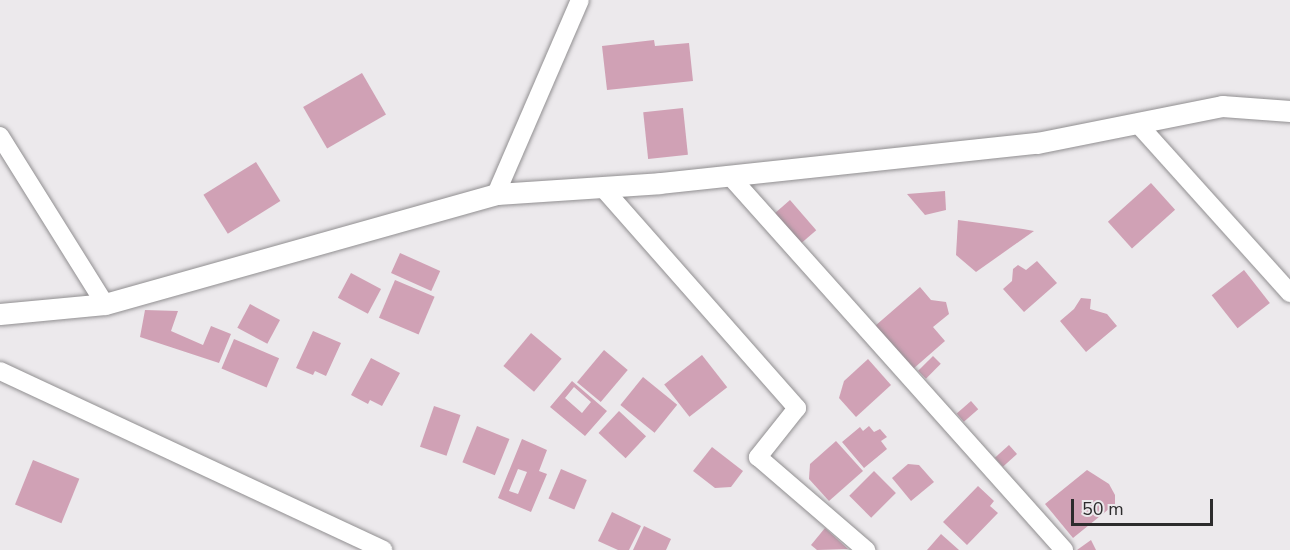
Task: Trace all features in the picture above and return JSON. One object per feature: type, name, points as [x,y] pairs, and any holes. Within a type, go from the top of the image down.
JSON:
[{"type":"street","points":[[496,194],[580,0]]},
{"type":"street","points":[[0,314],[105,304],[496,194],[602,187],[1037,143],[1222,106],[1290,111]]},
{"type":"street","points":[[1137,123],[1290,293]]},
{"type":"street","points":[[0,136],[105,304]]},
{"type":"street","points":[[729,175],[1064,550]]},
{"type":"street","points":[[602,187],[797,408],[758,457],[866,550]]},
{"type":"street","points":[[0,371],[352,543],[383,550]]},
{"type":"building","points":[[654,40],[655,46],[689,43],[693,81],[607,90],[602,46]]},
{"type":"building","points":[[362,73],[386,115],[327,149],[303,107]]},
{"type":"building","points":[[683,108],[688,155],[648,159],[643,112]]},
{"type":"building","points":[[256,162],[280,201],[228,234],[203,195]]},
{"type":"building","points":[[1151,183],[1175,210],[1132,249],[1108,222]]},
{"type":"building","points":[[945,191],[946,210],[925,215],[907,194]]},
{"type":"building","points":[[790,200],[816,230],[800,245],[773,214]]},
{"type":"building","points":[[958,220],[1034,231],[976,272],[956,255]]},
{"type":"building","points":[[400,253],[440,271],[431,291],[391,273]]},
{"type":"building","points":[[1037,261],[1057,283],[1024,312],[1003,289],[1012,281],[1013,269],[1018,265],[1026,270]]},
{"type":"building","points":[[1244,270],[1270,303],[1238,328],[1212,295]]},
{"type":"building","points":[[351,273],[381,289],[368,314],[338,298]]},
{"type":"building","points":[[395,280],[435,297],[419,335],[379,318]]},
{"type":"building","points":[[920,287],[931,300],[946,302],[949,314],[933,327],[945,341],[913,369],[875,326]]},
{"type":"building","points":[[1081,298],[1091,299],[1090,309],[1107,314],[1117,326],[1086,352],[1060,321],[1074,309]]},
{"type":"building","points":[[250,304],[280,320],[267,344],[237,328]]},
{"type":"building","points":[[145,310],[178,311],[171,331],[203,345],[211,326],[231,334],[219,363],[140,337]]},
{"type":"building","points":[[313,331],[341,343],[326,376],[315,371],[313,375],[296,368]]},
{"type":"building","points":[[531,333],[562,359],[534,392],[503,366]]},
{"type":"building","points":[[234,339],[279,358],[267,388],[221,368]]},
{"type":"building","points":[[604,350],[628,370],[601,402],[577,382]]},
{"type":"building","points":[[702,355],[727,387],[689,417],[664,385]]},
{"type":"building","points":[[933,356],[941,364],[926,379],[918,371]]},
{"type":"building","points":[[371,358],[400,373],[382,406],[370,400],[368,404],[351,395]]},
{"type":"building","points":[[868,359],[891,385],[856,417],[839,398],[844,381]]},
{"type":"building","points":[[643,377],[677,405],[655,433],[620,405]]},
{"type":"building","points":[[572,381],[607,411],[585,436],[550,407]],"holes":[[[574,387],[591,402],[582,413],[565,398]]]},
{"type":"building","points":[[971,401],[978,409],[964,422],[957,413]]},
{"type":"building","points":[[434,406],[460,415],[446,456],[420,447]]},
{"type":"building","points":[[619,411],[646,436],[626,458],[599,433]]},
{"type":"building","points":[[477,426],[509,439],[495,475],[462,462]]},
{"type":"building","points":[[869,426],[874,432],[880,429],[887,437],[881,441],[887,449],[864,468],[842,442],[860,427],[863,431]]},
{"type":"building","points":[[522,439],[547,450],[539,471],[547,474],[531,512],[498,498]],"holes":[[[518,469],[527,472],[518,494],[509,491]]]},
{"type":"building","points":[[836,441],[863,471],[829,501],[809,479],[810,464]]},
{"type":"building","points":[[1009,445],[1017,454],[1003,467],[995,458]]},
{"type":"building","points":[[712,447],[743,471],[731,487],[715,488],[693,471]]},
{"type":"building","points":[[33,460],[79,479],[61,523],[15,505]]},
{"type":"building","points":[[908,464],[919,465],[934,482],[911,501],[892,478]]},
{"type":"building","points":[[561,469],[587,480],[574,509],[548,498]]},
{"type":"building","points":[[1087,470],[1109,484],[1115,495],[1115,504],[1073,538],[1045,504]]},
{"type":"building","points":[[874,471],[896,493],[871,518],[849,496]]},
{"type":"building","points":[[978,486],[994,501],[990,506],[998,513],[967,545],[943,522]]},
{"type":"building","points":[[612,512],[641,526],[629,550],[618,550],[598,541]]},
{"type":"building","points":[[644,526],[671,539],[666,550],[633,550]]},
{"type":"building","points":[[825,528],[848,549],[817,550],[811,545]]},
{"type":"building","points":[[941,534],[959,550],[927,550]]},
{"type":"building","points":[[1091,540],[1096,550],[1077,550]]}]
